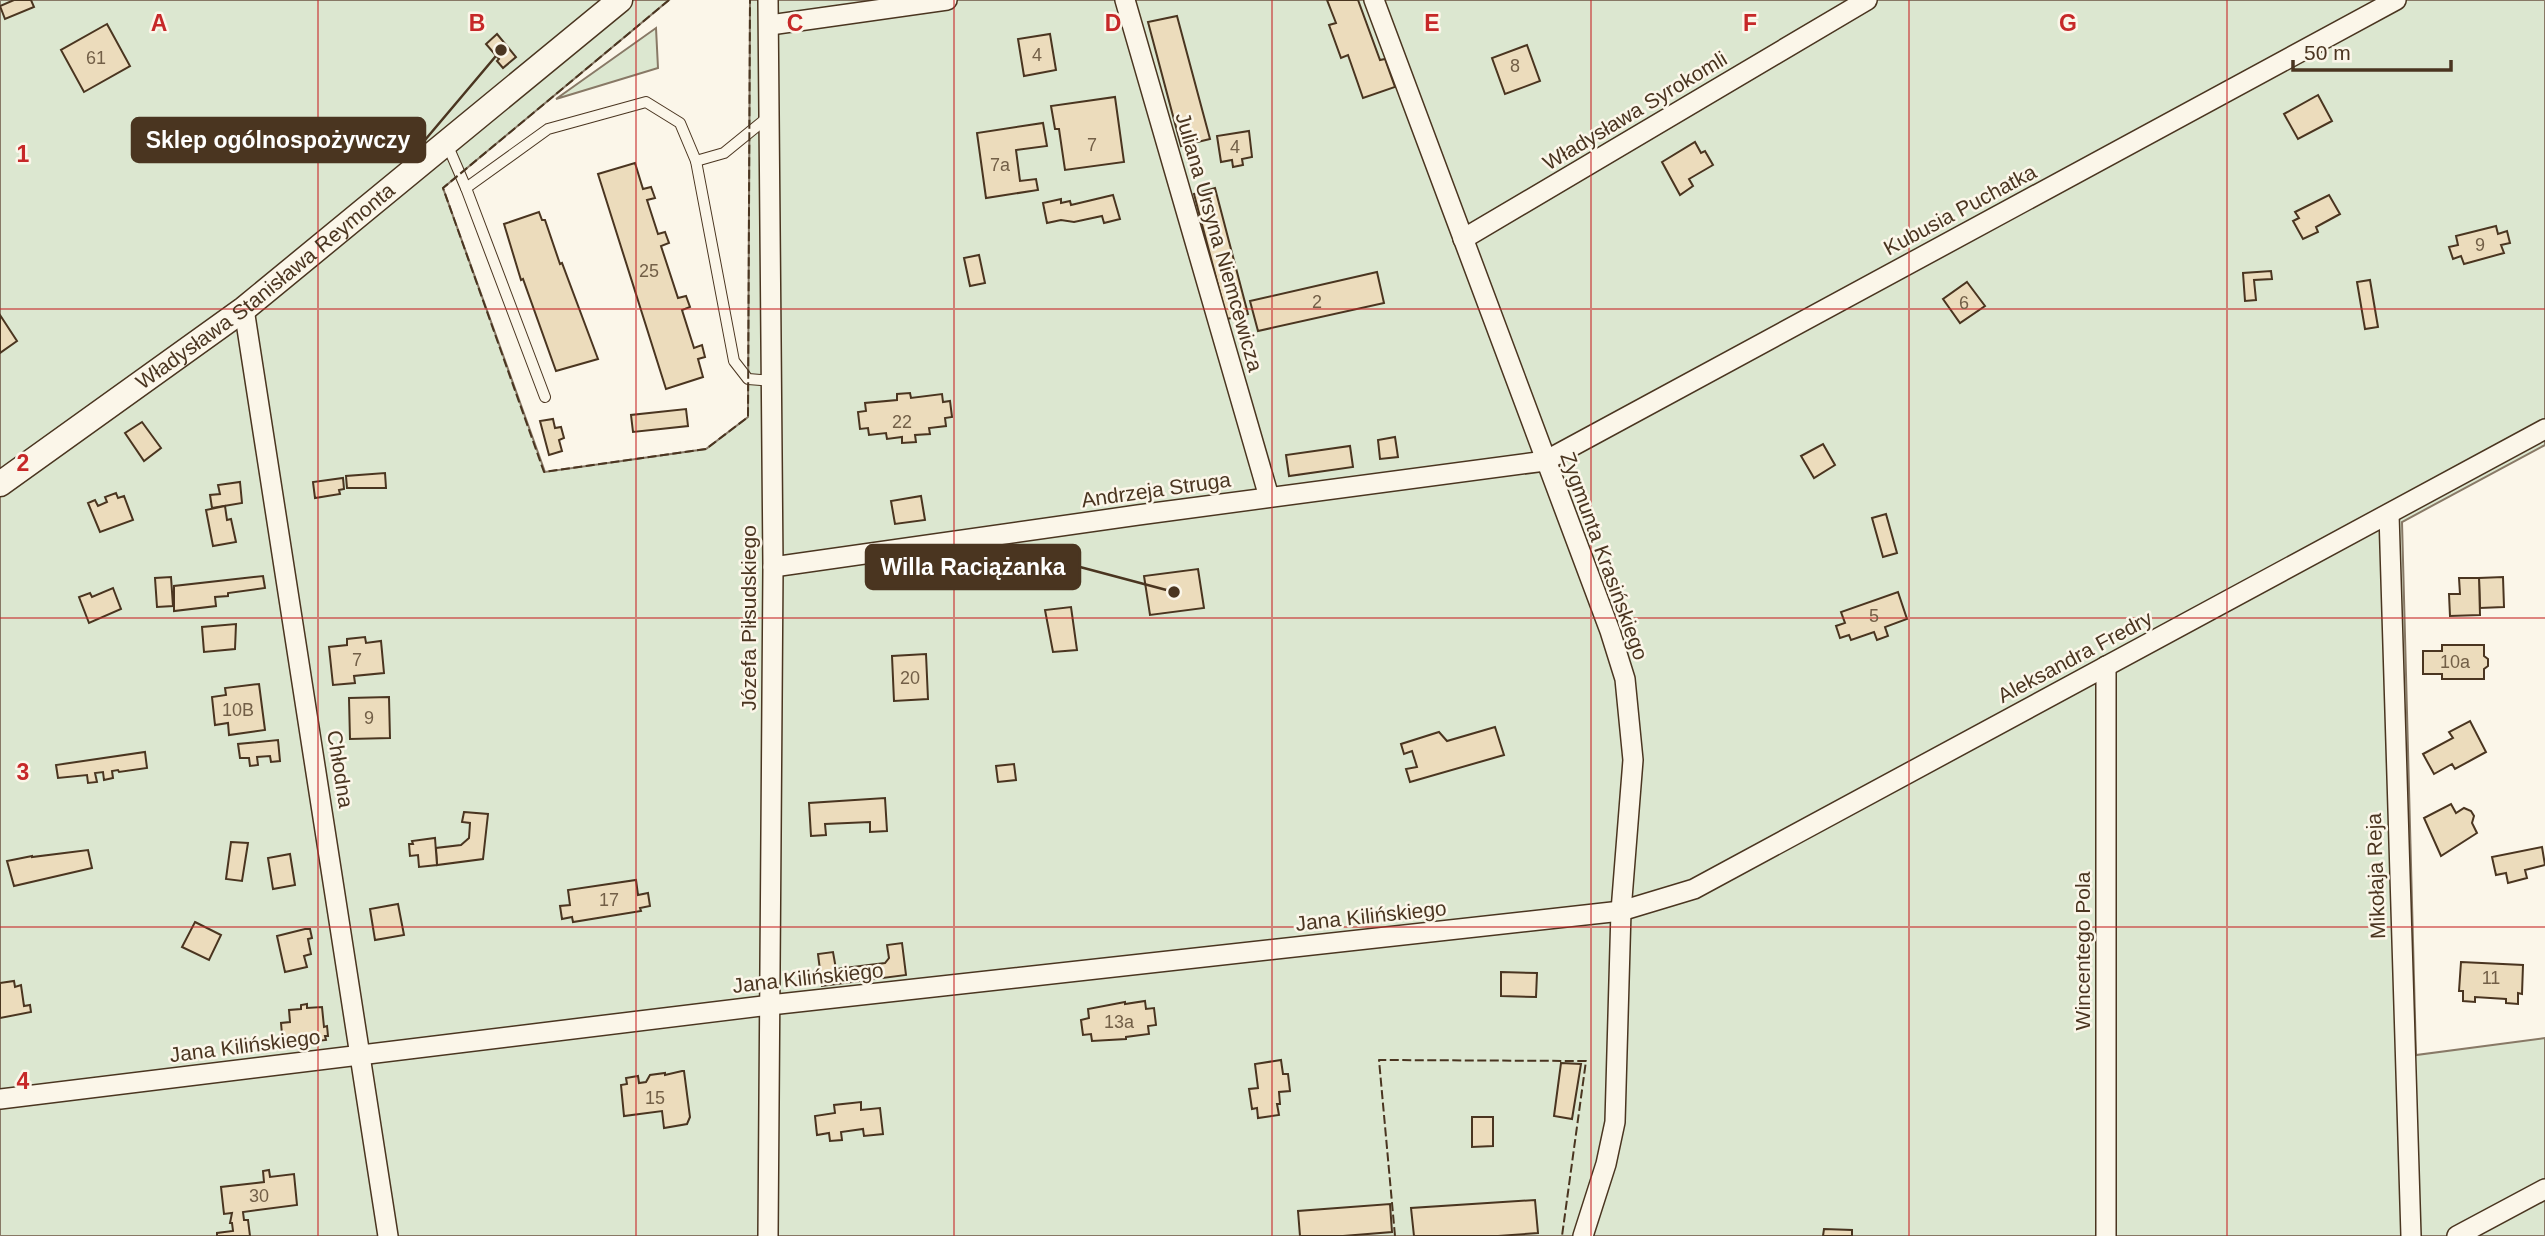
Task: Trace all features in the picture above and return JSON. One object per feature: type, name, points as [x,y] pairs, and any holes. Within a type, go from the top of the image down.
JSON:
[{"type":"street","name":"Władysława Stanisława Reymonta","points":[[0,484],[244,309],[620,0]]},
{"type":"street","name":"Józefa Piłsudskiego","points":[[768,0],[772,381],[768,1236]]},
{"type":"street","points":[[770,25],[947,0]]},
{"type":"street","name":"Juliana Ursyna Niemcewicza","points":[[1125,0],[1269,497]]},
{"type":"street","name":"Władysława Syrokomli","points":[[1463,240],[1867,0]]},
{"type":"street","name":"Kubusia Puchatka","points":[[1545,461],[2373,6],[2396,0]]},
{"type":"street","name":"Zygmunta Krasińskiego","points":[[1381,3],[1463,240],[1625,679],[1633,761],[1621,911],[1615,1122],[1606,1164],[1583,1236]]},
{"type":"street","name":"Chłodna","points":[[244,309],[388,1236]]},
{"type":"street","name":"Aleksandra Fredry","points":[[1621,911],[1694,889],[2545,429]]},
{"type":"street","name":"Andrzeja Struga","points":[[772,568],[1269,497],[1545,461]]},
{"type":"street","name":"Mikołaja Reja","points":[[2389,514],[2412,1236]]},
{"type":"street","name":"Wincentego Pola","points":[[2106,666],[2106,1236]]},
{"type":"street","name":"Jana Kilińskiego","points":[[0,1099],[770,1005],[1621,911]]},
{"type":"street","points":[[2457,1236],[2545,1189]]},
{"type":"lane","points":[[466,188],[548,129],[646,102],[680,123],[696,161],[734,361],[748,379],[772,381]]},
{"type":"lane","points":[[696,161],[724,153],[771,116]]},
{"type":"lane","points":[[446,143],[466,188],[545,397]]},
{"type":"green space","points":[[0,0],[669,0],[443,188],[545,472],[706,449],[748,417],[750,0],[2545,0],[2545,445],[2402,522],[2416,1055],[2545,1038],[2545,1236],[0,1236]]},
{"type":"green space","points":[[656,28],[658,68],[556,99]]},
{"type":"building","points":[[14,0],[31,0],[34,7],[5,19],[0,6]]},
{"type":"building","points":[[1327,0],[1358,0],[1380,60],[1385,59],[1395,87],[1363,98],[1348,55],[1341,58],[1329,25],[1336,23]]},
{"type":"building","points":[[1177,16],[1210,139],[1181,146],[1148,22]]},
{"type":"building","points":[[107,24],[130,66],[84,92],[61,50]]},
{"type":"building","points":[[497,34],[516,57],[503,68],[486,44]]},
{"type":"building","points":[[1050,34],[1056,70],[1024,76],[1018,39]]},
{"type":"building","points":[[1527,45],[1540,81],[1505,94],[1492,58]]},
{"type":"building","points":[[2318,95],[2332,121],[2298,139],[2284,114]]},
{"type":"building","points":[[1115,97],[1124,162],[1065,170],[1059,129],[1055,129],[1051,106]]},
{"type":"building","points":[[1043,123],[1047,146],[1016,150],[1020,181],[1036,179],[1038,190],[986,198],[977,133]]},
{"type":"building","points":[[1249,131],[1252,157],[1242,159],[1243,165],[1233,167],[1232,160],[1221,162],[1217,136]]},
{"type":"building","points":[[1695,142],[1701,153],[1705,151],[1713,165],[1689,179],[1693,186],[1680,195],[1662,162]]},
{"type":"building","points":[[635,163],[643,189],[651,187],[655,198],[647,200],[658,234],[665,232],[669,243],[661,246],[678,298],[686,296],[690,307],[682,310],[694,348],[702,345],[705,357],[698,359],[703,377],[666,389],[598,174]]},
{"type":"building","points":[[1215,188],[1248,314],[1227,319],[1194,194]]},
{"type":"building","points":[[1113,195],[1120,219],[1104,223],[1102,216],[1074,222],[1061,220],[1047,223],[1043,203],[1061,199],[1061,203],[1070,201],[1071,205]]},
{"type":"building","points":[[2329,195],[2340,214],[2316,227],[2318,232],[2303,239],[2293,221],[2299,218],[2295,212]]},
{"type":"building","points":[[539,212],[542,220],[545,220],[598,359],[556,371],[523,279],[521,280],[504,224]]},
{"type":"building","points":[[2496,226],[2498,234],[2507,231],[2510,243],[2501,245],[2504,253],[2464,264],[2461,256],[2453,259],[2449,247],[2458,245],[2456,236]]},
{"type":"building","points":[[979,255],[985,283],[970,286],[964,258]]},
{"type":"building","points":[[2271,271],[2272,279],[2254,280],[2256,300],[2245,301],[2243,273]]},
{"type":"building","points":[[1377,272],[1384,303],[1258,331],[1250,301]]},
{"type":"building","points":[[2370,280],[2378,327],[2365,329],[2357,282]]},
{"type":"building","points":[[1967,282],[1985,306],[1960,323],[1943,299]]},
{"type":"building","points":[[0,315],[17,341],[0,353]]},
{"type":"building","points":[[910,393],[911,398],[942,394],[943,402],[950,401],[952,417],[945,418],[946,426],[929,428],[930,434],[915,435],[916,442],[902,443],[902,437],[887,439],[886,433],[869,435],[868,428],[860,429],[858,412],[866,411],[865,403],[897,400],[897,394]]},
{"type":"building","points":[[686,409],[688,426],[633,432],[631,415]]},
{"type":"building","points":[[553,419],[555,428],[561,427],[564,438],[559,440],[562,451],[549,455],[540,421]]},
{"type":"building","points":[[142,422],[161,448],[144,461],[125,433]]},
{"type":"building","points":[[1395,437],[1398,457],[1380,459],[1378,440]]},
{"type":"building","points":[[1823,444],[1835,465],[1814,478],[1801,456]]},
{"type":"building","points":[[1350,446],[1353,467],[1289,476],[1286,455]]},
{"type":"building","points":[[385,473],[386,488],[347,488],[346,476]]},
{"type":"building","points":[[343,478],[344,489],[339,490],[340,494],[315,498],[313,482]]},
{"type":"building","points":[[240,482],[242,503],[212,508],[210,495],[220,494],[218,485]]},
{"type":"building","points":[[116,493],[118,498],[124,496],[133,520],[100,532],[88,503],[95,500],[98,506],[107,502],[105,497]]},
{"type":"building","points":[[921,496],[925,520],[895,524],[891,501]]},
{"type":"building","points":[[225,506],[227,520],[231,519],[236,542],[213,546],[206,510]]},
{"type":"building","points":[[1886,514],[1897,553],[1883,557],[1872,518]]},
{"type":"building","points":[[1198,569],[1204,608],[1150,615],[1144,576]]},
{"type":"building","points":[[263,576],[265,588],[215,597],[216,606],[174,611],[174,586]]},
{"type":"building","points":[[171,577],[173,606],[157,607],[155,578]]},
{"type":"building","points":[[2503,577],[2504,607],[2480,608],[2479,578]]},
{"type":"building","points":[[2459,578],[2479,578],[2480,615],[2450,616],[2449,594],[2460,594]]},
{"type":"building","points":[[113,588],[121,609],[89,623],[79,597],[90,593],[92,597]]},
{"type":"building","points":[[1898,592],[1907,619],[1885,627],[1888,636],[1877,640],[1874,632],[1851,640],[1849,635],[1840,638],[1836,626],[1845,623],[1841,612]]},
{"type":"building","points":[[1071,607],[1077,650],[1053,652],[1045,610]]},
{"type":"building","points":[[236,624],[235,649],[204,652],[202,627]]},
{"type":"building","points":[[365,637],[366,643],[381,641],[384,673],[354,676],[355,683],[333,685],[329,647],[347,645],[347,639]]},
{"type":"building","points":[[2442,645],[2484,645],[2488,666],[2484,669],[2484,679],[2442,679],[2442,674],[2423,674],[2423,651],[2442,651]]},
{"type":"building","points":[[926,654],[928,699],[894,701],[892,656]]},
{"type":"building","points":[[259,684],[265,730],[229,735],[228,723],[215,725],[212,697],[226,695],[225,688]]},
{"type":"building","points":[[389,697],[390,738],[350,739],[349,698]]},
{"type":"building","points":[[2470,721],[2486,752],[2455,769],[2452,764],[2434,774],[2423,754],[2453,738],[2449,732]]},
{"type":"building","points":[[1495,727],[1504,755],[1410,782],[1406,769],[1417,767],[1412,751],[1404,754],[1401,744],[1439,732],[1447,741]]},
{"type":"building","points":[[278,740],[280,761],[271,762],[270,756],[257,757],[258,765],[250,766],[249,758],[240,758],[238,744]]},
{"type":"building","points":[[145,752],[147,768],[112,771],[113,778],[104,780],[103,772],[95,773],[97,782],[88,783],[87,775],[58,778],[56,765]]},
{"type":"building","points":[[1014,764],[1016,780],[998,782],[996,766]]},
{"type":"building","points":[[885,798],[887,831],[870,832],[870,822],[825,824],[826,835],[811,836],[809,803]]},
{"type":"building","points":[[2451,804],[2456,813],[2464,808],[2471,811],[2474,816],[2472,823],[2477,833],[2441,856],[2424,818]]},
{"type":"building","points":[[464,812],[488,814],[483,859],[437,865],[436,848],[461,845],[469,838],[470,823],[462,822]]},
{"type":"building","points":[[435,838],[437,865],[419,867],[418,855],[410,856],[409,844],[413,844],[412,841]]},
{"type":"building","points":[[231,842],[248,843],[242,881],[226,879]]},
{"type":"building","points":[[2542,847],[2545,865],[2525,870],[2527,878],[2508,883],[2506,873],[2496,875],[2492,857]]},
{"type":"building","points":[[88,850],[92,868],[14,886],[7,861]]},
{"type":"building","points":[[290,854],[295,885],[273,889],[268,858]]},
{"type":"building","points":[[636,880],[638,895],[648,893],[650,906],[640,908],[641,911],[573,922],[572,917],[562,919],[560,906],[570,905],[568,890]]},
{"type":"building","points":[[398,904],[404,935],[375,940],[370,909]]},
{"type":"building","points":[[195,922],[221,935],[209,960],[182,947]]},
{"type":"building","points":[[310,929],[312,938],[308,939],[311,954],[304,956],[307,967],[285,972],[277,936]]},
{"type":"building","points":[[902,943],[906,975],[822,986],[818,954],[833,952],[836,969],[885,963],[889,958],[887,945]]},
{"type":"building","points":[[2461,962],[2523,965],[2522,994],[2518,993],[2518,1004],[2506,1003],[2506,999],[2475,997],[2475,1002],[2463,1001],[2463,991],[2459,991]]},
{"type":"building","points":[[1501,972],[1537,973],[1536,997],[1501,996]]},
{"type":"building","points":[[14,981],[15,987],[21,985],[24,1006],[30,1005],[31,1012],[0,1018],[0,983]]},
{"type":"building","points":[[1145,1001],[1146,1009],[1154,1008],[1156,1025],[1148,1026],[1149,1034],[1126,1039],[1092,1041],[1091,1034],[1083,1035],[1081,1020],[1089,1018],[1088,1009]]},
{"type":"building","points":[[307,1004],[307,1008],[322,1007],[324,1027],[327,1026],[326,1040],[283,1045],[281,1023],[290,1022],[289,1010],[301,1009],[301,1005]]},
{"type":"building","points":[[1281,1060],[1283,1074],[1288,1074],[1290,1091],[1279,1092],[1279,1115],[1258,1118],[1257,1108],[1252,1109],[1249,1089],[1258,1088],[1255,1064]]},
{"type":"building","points":[[1561,1063],[1581,1064],[1572,1119],[1554,1116]]},
{"type":"building","points":[[684,1071],[690,1117],[687,1124],[664,1128],[662,1111],[624,1116],[621,1085],[627,1084],[626,1078],[638,1076],[639,1083],[646,1082],[650,1075]]},
{"type":"building","points":[[861,1102],[861,1110],[880,1108],[883,1134],[864,1136],[863,1129],[841,1132],[842,1140],[830,1141],[829,1133],[817,1135],[815,1116],[835,1113],[834,1105]]},
{"type":"building","points":[[1472,1117],[1493,1117],[1493,1146],[1472,1147]]},
{"type":"building","points":[[269,1170],[270,1177],[294,1174],[297,1205],[243,1212],[244,1220],[248,1220],[250,1236],[217,1236],[217,1233],[233,1231],[230,1223],[232,1213],[224,1214],[221,1187],[264,1182],[263,1171]]},
{"type":"building","points":[[1535,1200],[1538,1233],[1414,1236],[1411,1208]]},
{"type":"building","points":[[1390,1204],[1392,1232],[1300,1236],[1298,1211]]},
{"type":"building","points":[[1824,1229],[1852,1230],[1852,1236],[1823,1236]]},
{"type":"fence","points":[[669,0],[443,188],[544,472],[706,449],[748,417],[750,0]]},
{"type":"fence","points":[[1395,1236],[1379,1060],[1586,1061],[1562,1236]]},
{"type":"place","name":"Sklep ogólnospożywczy","points":[[501,50]]},
{"type":"place","name":"Willa Raciążanka","points":[[1174,592]]}]
